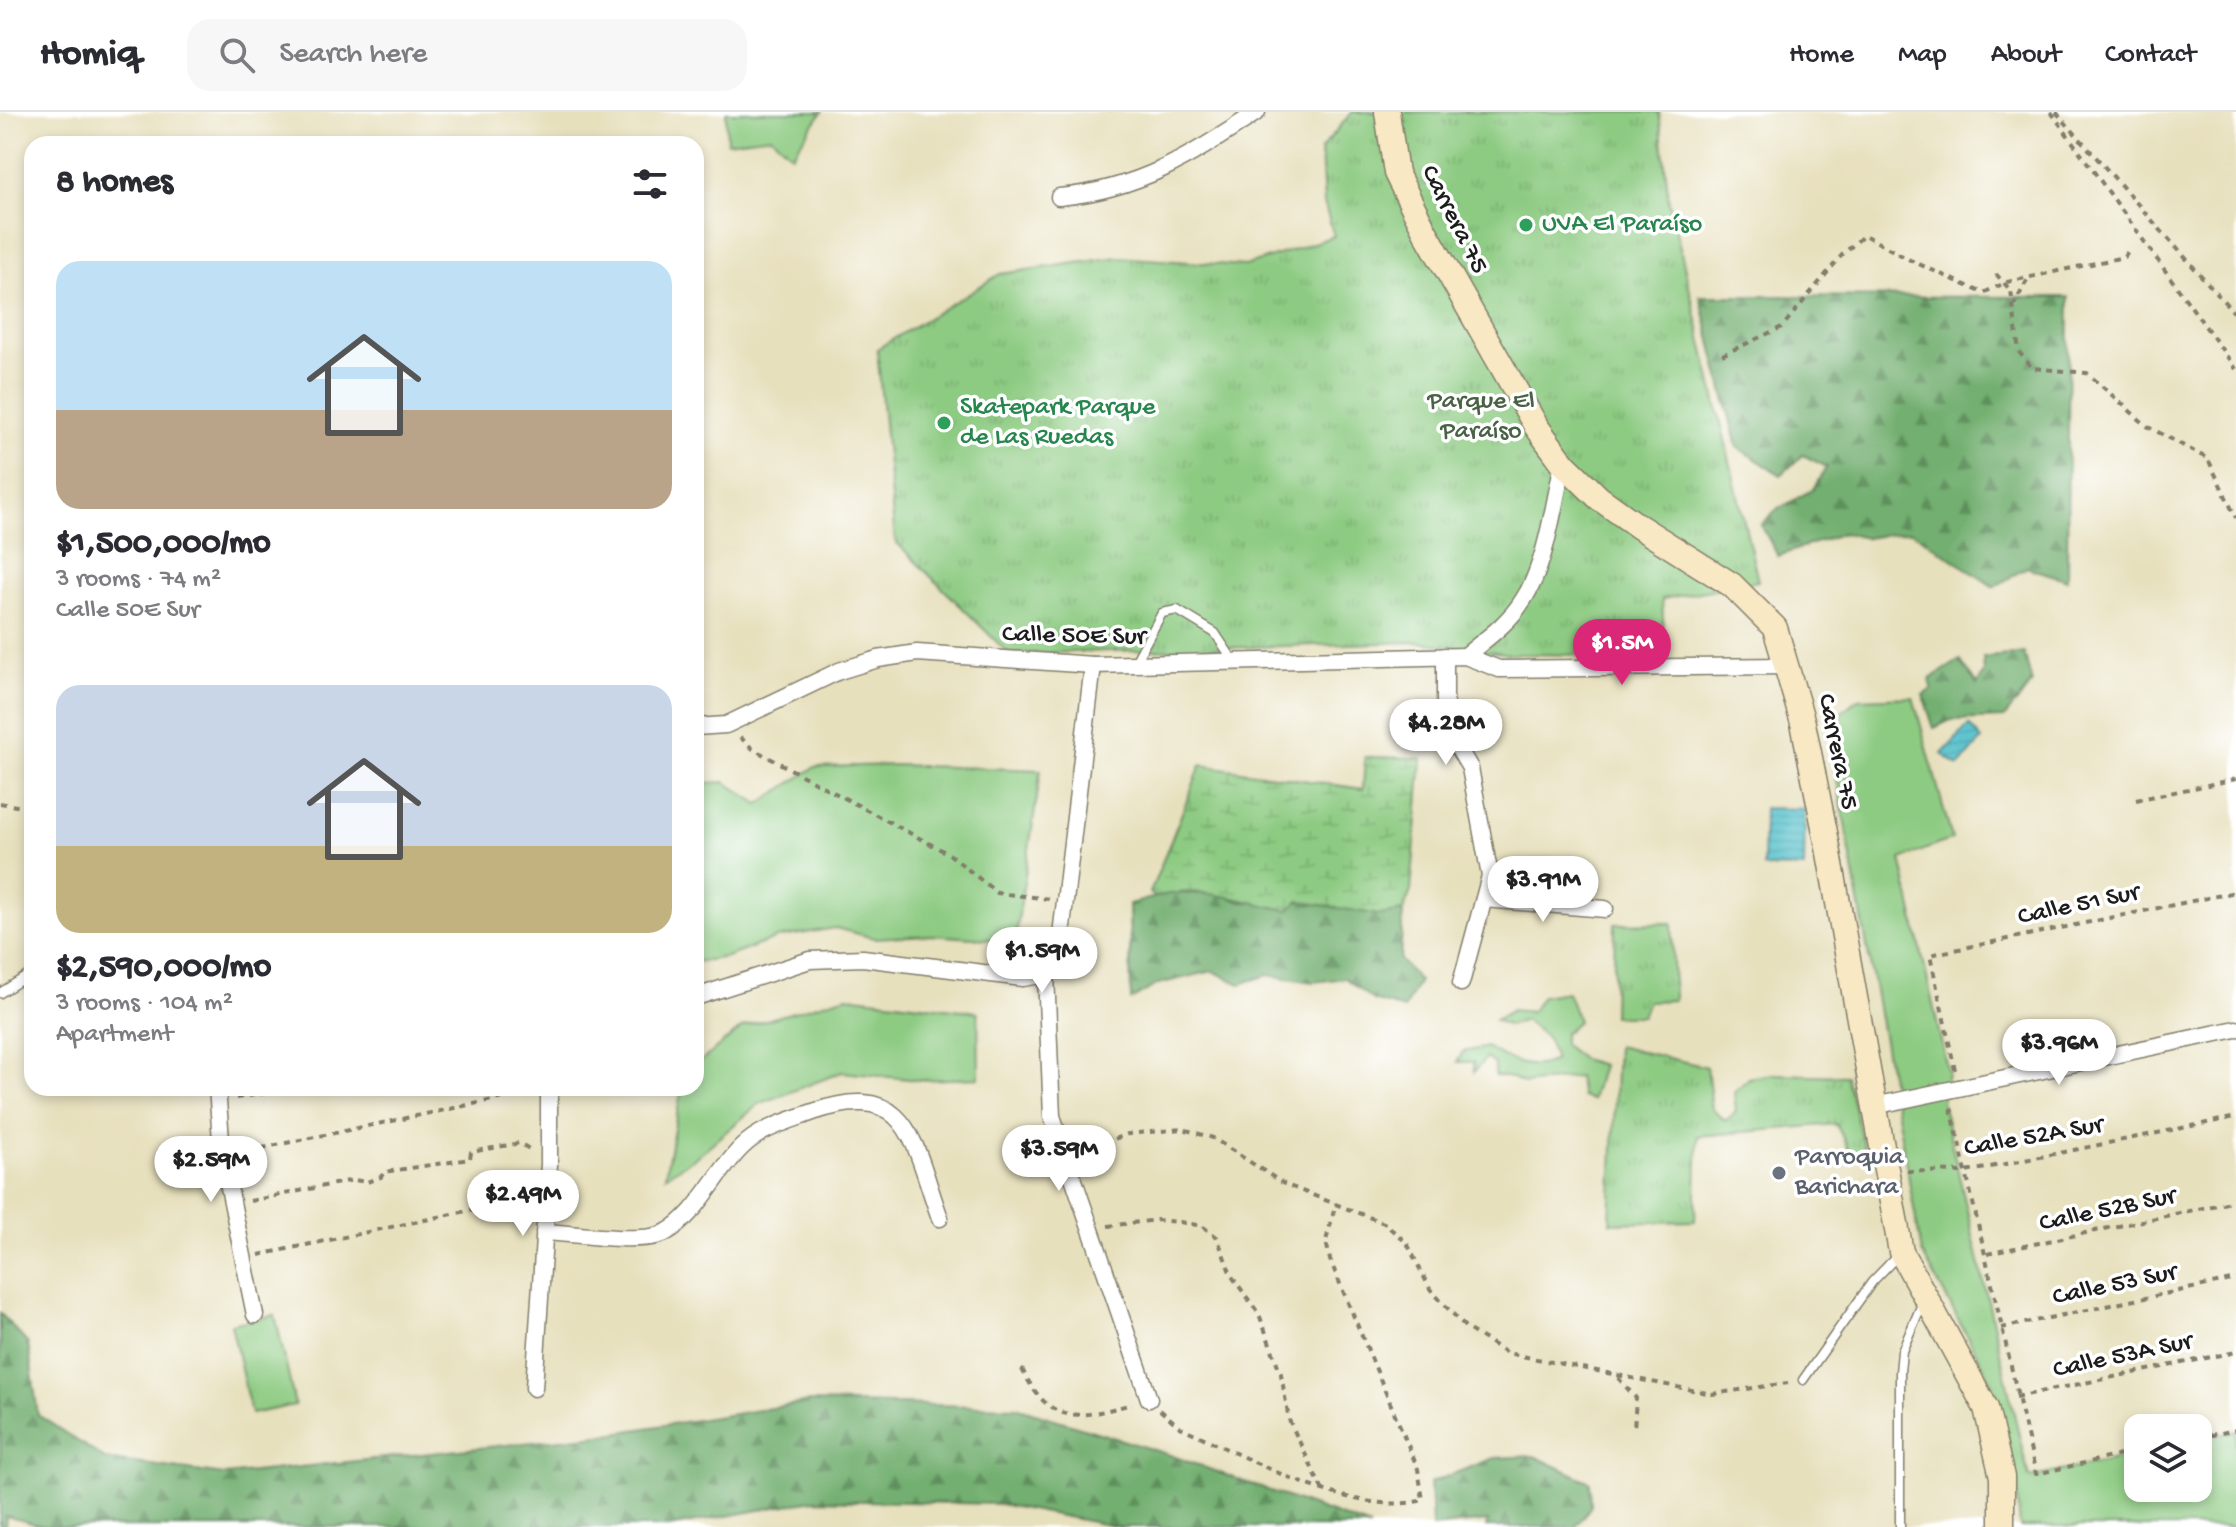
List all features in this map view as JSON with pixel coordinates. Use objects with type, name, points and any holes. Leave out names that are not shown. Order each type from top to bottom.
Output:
[{"type":"street","points":[[1059,197],[1087,194],[1139,181],[1257,112]]},
{"type":"street","name":"Carrera 75","points":[[1387,112],[1396,173],[1426,233],[1536,426],[1563,463],[1628,519],[1732,585],[1775,628],[1788,666],[1827,842],[1901,1252],[1986,1408],[2002,1477],[2002,1527]]},
{"type":"street","points":[[1465,656],[1500,628],[1524,599],[1547,530],[1563,463]]},
{"type":"street","name":"Calle 50E Sur","points":[[704,726],[726,725],[839,671],[878,659],[917,653],[1093,665],[1465,656],[1499,669],[1788,666]]},
{"type":"street","points":[[1445,656],[1445,726],[1470,768],[1490,876],[1461,983]]},
{"type":"street","points":[[1093,665],[1059,952],[1046,974],[1052,1116],[1149,1399]]},
{"type":"street","points":[[1484,899],[1605,909]]},
{"type":"street","points":[[704,994],[810,960],[863,958],[1023,978],[1046,974]]},
{"type":"street","points":[[1874,1106],[2236,1029]]},
{"type":"street","points":[[218,1096],[222,1153],[255,1315]]},
{"type":"street","points":[[534,1388],[549,1149],[549,1096]]},
{"type":"street","points":[[544,1232],[641,1237],[664,1234],[681,1220],[743,1145],[763,1133],[835,1104],[870,1103],[892,1109],[906,1128],[940,1218]]},
{"type":"lane","points":[[1134,664],[1162,613],[1177,610],[1215,633],[1233,660]]},
{"type":"lane","points":[[0,993],[24,978]]},
{"type":"lane","points":[[1803,1380],[1872,1282],[1901,1252]]},
{"type":"lane","points":[[1900,1527],[1902,1351],[1924,1299]]},
{"type":"path","points":[[2054,112],[2236,315]]},
{"type":"path","points":[[2054,112],[2236,369]]},
{"type":"path","points":[[1722,355],[1782,327],[1842,255],[1864,235],[1983,293],[2007,282],[2124,257],[2129,250]]},
{"type":"path","points":[[1996,274],[2007,282],[2011,291],[2011,310],[2019,352],[2032,368],[2087,373],[2147,426],[2208,459],[2236,518]]},
{"type":"path","points":[[2011,310],[2029,277]]},
{"type":"path","points":[[726,725],[753,749],[949,854],[997,893],[1065,901]]},
{"type":"path","points":[[2136,800],[2236,779]]},
{"type":"path","points":[[0,803],[24,808]]},
{"type":"path","name":"Calle 51 Sur","points":[[1953,1089],[1930,955],[2236,892]]},
{"type":"path","points":[[1953,1089],[1966,1172],[2036,1474],[2124,1454]]},
{"type":"path","points":[[222,1153],[245,1152],[509,1096]]},
{"type":"path","name":"Calle 52A Sur","points":[[1885,1174],[1933,1169],[1966,1172],[2236,1117]]},
{"type":"path","points":[[1068,1159],[1093,1144],[1128,1134],[1183,1129],[1213,1138],[1284,1184],[1384,1223],[1407,1243],[1430,1289],[1466,1328],[1507,1353],[1618,1378],[1712,1394],[1803,1380]]},
{"type":"path","points":[[232,1205],[354,1180],[367,1182],[400,1169],[470,1159],[471,1152],[504,1144],[520,1143],[527,1151],[549,1149]]},
{"type":"path","points":[[245,1257],[546,1194]]},
{"type":"path","name":"Calle 52B Sur","points":[[1987,1254],[2236,1201]]},
{"type":"path","points":[[1022,1369],[1033,1391],[1054,1410],[1086,1418],[1149,1399],[1180,1427],[1324,1493],[1403,1505],[1423,1500],[1418,1469],[1330,1260],[1326,1241],[1336,1203]]},
{"type":"path","points":[[1092,1228],[1157,1220],[1202,1226],[1217,1237],[1231,1275],[1259,1314],[1281,1374],[1289,1420],[1324,1493]]},
{"type":"path","name":"Calle 53 Sur","points":[[2001,1328],[2236,1279]]},
{"type":"path","name":"Calle 53A Sur","points":[[2016,1397],[2236,1352]]},
{"type":"path","points":[[1618,1378],[1636,1398],[1634,1429]]},
{"type":"path","points":[[2212,1435],[2236,1430]]},
{"type":"green space","points":[[726,112],[822,112],[792,155],[771,136],[727,142]]},
{"type":"green space","name":"Parque El Paraíso","points":[[1352,112],[1659,112],[1669,201],[1758,581],[1662,599],[1665,656],[1510,654],[1419,642],[1009,654],[895,541],[877,349],[1000,274],[1118,257],[1245,266],[1334,236],[1324,203],[1321,149]]},
{"type":"green space","points":[[1700,296],[2069,297],[2067,580],[2027,567],[1994,587],[1911,531],[1866,538],[1843,533],[1778,556],[1761,525],[1775,511],[1813,489],[1827,467],[1803,455],[1781,475],[1737,447]]},
{"type":"green space","points":[[2024,653],[2032,683],[2004,718],[1951,720],[1934,728],[1923,695],[1932,689],[1930,679],[1960,660],[1977,685],[1984,673],[1983,658]]},
{"type":"green space","points":[[1913,697],[1952,839],[1901,859],[1948,1073],[1942,1102],[2029,1478],[2124,1457],[2124,1502],[2212,1502],[2212,1437],[2236,1431],[2236,1527],[2020,1527],[2015,1471],[1991,1380],[1922,1253],[1827,723],[1858,699]]},
{"type":"green space","points":[[1365,757],[1422,758],[1411,891],[1403,911],[1380,915],[1299,901],[1288,910],[1205,893],[1172,893],[1155,897],[1150,893],[1201,765],[1363,789]]},
{"type":"green space","points":[[897,765],[1041,770],[1015,941],[930,935],[874,938],[835,928],[777,938],[727,957],[704,961],[704,783],[725,782],[759,804],[815,767]]},
{"type":"green space","points":[[1171,893],[1223,894],[1241,902],[1298,901],[1380,915],[1403,911],[1400,960],[1419,981],[1404,1009],[1373,1000],[1345,978],[1313,982],[1268,975],[1240,984],[1213,971],[1158,984],[1131,1000],[1129,904]]},
{"type":"green space","points":[[1672,923],[1674,1000],[1648,1001],[1642,1016],[1613,1016],[1615,924]]},
{"type":"green space","points":[[1567,992],[1578,1021],[1564,1034],[1564,1045],[1582,1059],[1602,1065],[1592,1100],[1582,1097],[1578,1077],[1525,1084],[1513,1078],[1495,1076],[1495,1064],[1486,1058],[1474,1072],[1473,1062],[1457,1062],[1463,1052],[1487,1047],[1528,1065],[1555,1060],[1548,1039],[1525,1020],[1509,1026],[1495,1020],[1512,1010],[1531,1012],[1542,996]]},
{"type":"green space","points":[[847,996],[978,1012],[979,1078],[918,1080],[842,1072],[759,1104],[696,1157],[665,1176],[680,1096],[704,1096],[704,1059],[743,1027]]},
{"type":"green space","points":[[1617,1046],[1707,1067],[1712,1109],[1725,1121],[1736,1112],[1734,1092],[1749,1078],[1773,1074],[1846,1076],[1866,1155],[1853,1158],[1836,1124],[1698,1136],[1695,1221],[1610,1223]]},
{"type":"green space","points":[[0,1313],[28,1344],[38,1415],[105,1459],[225,1475],[608,1434],[809,1402],[1016,1407],[1167,1454],[1370,1527],[1118,1527],[999,1504],[813,1500],[669,1527],[46,1527],[6,1516],[5,1527],[0,1527]]},
{"type":"green space","points":[[275,1315],[295,1405],[251,1414],[231,1324]]},
{"type":"green space","points":[[1534,1456],[1590,1482],[1591,1506],[1575,1527],[1486,1527],[1487,1521],[1432,1527],[1430,1483],[1494,1458]]},
{"type":"water","points":[[1969,725],[1982,740],[1959,766],[1942,754]]},
{"type":"water","points":[[1764,808],[1805,809],[1804,868],[1763,867]]},
{"type":"place","name":"UVA El Paraíso","points":[[1526,225]]},
{"type":"place","name":"Skatepark Parque de Las Ruedas","points":[[944,423]]},
{"type":"place","name":"Parroquia Barichara","points":[[1779,1173]]}]
